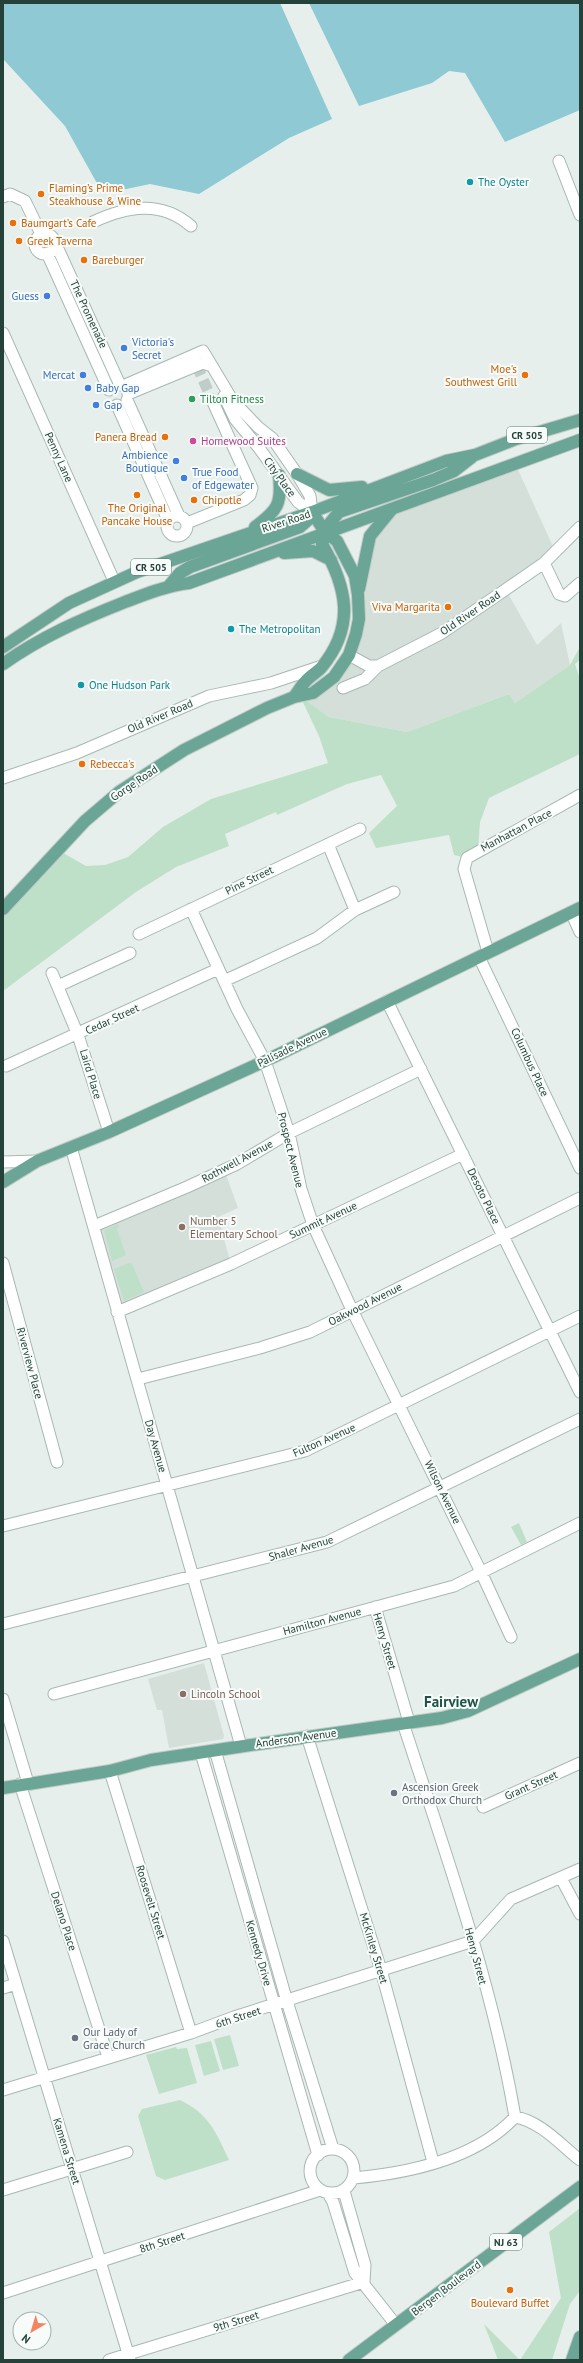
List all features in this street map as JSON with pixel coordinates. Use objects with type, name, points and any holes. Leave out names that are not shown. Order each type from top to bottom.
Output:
[{"type":"main road","name":"River Road","points":[[3,647],[69,603],[114,581],[247,533],[312,512],[446,461],[475,455],[516,439],[580,420]]},
{"type":"main road","name":"CR 505","points":[[3,664],[27,647],[58,630],[168,586],[189,583],[580,440]]},
{"type":"main road","points":[[325,532],[334,517],[339,512],[454,472],[475,455]]},
{"type":"main road","points":[[297,474],[329,490],[343,490],[384,484]]},
{"type":"main road","points":[[247,533],[273,513],[279,503],[281,492],[279,475]]},
{"type":"main road","points":[[358,594],[370,536],[393,508]]},
{"type":"main road","points":[[168,586],[180,573],[190,567],[300,527],[309,519],[312,512]]},
{"type":"main road","name":"Gorge Road","points":[[3,909],[85,821],[119,792],[184,750],[294,697],[313,693],[334,677],[349,656],[359,618],[358,594],[354,576],[338,541],[325,532],[312,512]]},
{"type":"main road","name":"Gorge Road","points":[[294,697],[304,682],[322,666],[336,647],[344,614],[341,581],[322,544],[325,532]]},
{"type":"main road","points":[[257,557],[299,550],[313,551],[331,560]]},
{"type":"main road","name":"Palisade Avenue","points":[[3,1182],[37,1161],[109,1132],[265,1061],[575,910]]},
{"type":"main road","name":"Anderson Avenue","points":[[3,1788],[110,1771],[151,1760],[307,1736],[442,1718],[468,1711],[580,1660]]},
{"type":"main road","name":"Bergen Boulevard","points":[[349,2360],[580,2187]]},
{"type":"main road","points":[[572,2360],[580,2337]]},
{"type":"street","points":[[559,161],[580,216]]},
{"type":"street","points":[[3,197],[10,194],[25,201],[41,234]]},
{"type":"street","points":[[93,222],[108,215],[139,207],[153,208],[174,214],[191,226]]},
{"type":"street","points":[[41,234],[50,235],[54,239],[51,249],[41,253],[35,245],[36,239],[41,234]]},
{"type":"street","name":"The Promenade","points":[[51,249],[121,393],[178,520],[244,500],[250,495],[252,488],[212,400]]},
{"type":"street","name":"Penny Lane","points":[[3,333],[114,581]]},
{"type":"street","name":"City Place","points":[[121,393],[203,351],[221,384],[234,419],[279,475],[298,502],[312,512]]},
{"type":"street","name":"City Place","points":[[221,384],[233,400],[272,438],[310,496],[312,512]]},
{"type":"street","points":[[580,527],[544,563],[560,594],[566,596],[580,583]]},
{"type":"street","name":"Old River Road","points":[[343,688],[365,679],[378,666],[442,633],[544,563]]},
{"type":"street","points":[[349,656],[369,666],[378,666]]},
{"type":"street","name":"Old River Road","points":[[3,778],[77,753],[137,725],[209,696],[264,684],[322,666]]},
{"type":"street","name":"Manhattan Place","points":[[465,874],[464,863],[471,854],[580,796]]},
{"type":"street","name":"Pine Street","points":[[139,934],[360,829]]},
{"type":"street","points":[[328,844],[356,910]]},
{"type":"street","name":"Columbus Place","points":[[465,874],[484,954],[580,1168]]},
{"type":"street","points":[[224,981],[317,938],[356,910],[394,892]]},
{"type":"street","name":"Prospect Avenue","points":[[191,909],[218,969],[265,1061],[289,1133],[301,1189],[313,1225],[371,1348]]},
{"type":"street","points":[[575,910],[580,932]]},
{"type":"street","points":[[58,986],[130,953]]},
{"type":"street","name":"Cedar Street","points":[[6,1066],[78,1035],[218,969]]},
{"type":"street","name":"Laird Place","points":[[52,973],[78,1035],[109,1132]]},
{"type":"street","name":"Desoto Place","points":[[387,1001],[580,1392]]},
{"type":"street","name":"Rothwell Avenue","points":[[94,1226],[187,1187],[237,1164],[289,1133],[421,1069]]},
{"type":"street","name":"Day Avenue","points":[[71,1147],[241,1746]]},
{"type":"street","name":"Summit Avenue","points":[[117,1312],[231,1264],[463,1154]]},
{"type":"street","points":[[3,1162],[37,1161]]},
{"type":"street","name":"Oakwood Avenue","points":[[138,1379],[288,1341],[310,1332],[580,1198]]},
{"type":"street","name":"Riverview Place","points":[[3,1263],[57,1462]]},
{"type":"street","name":"Fulton Avenue","points":[[3,1526],[305,1451],[580,1316]]},
{"type":"street","name":"Wilson Avenue","points":[[371,1348],[482,1572],[510,1637]]},
{"type":"street","name":"Shaler Avenue","points":[[3,1624],[327,1542],[580,1419]]},
{"type":"street","name":"Hamilton Avenue","points":[[54,1694],[454,1586],[580,1523]]},
{"type":"street","name":"Henry Street","points":[[375,1607],[406,1722],[473,1941],[507,2073],[515,2117]]},
{"type":"street","name":"Delano Place","points":[[3,1699],[24,1784],[108,2057]]},
{"type":"street","name":"McKinley Street","points":[[307,1736],[381,1970],[433,2162]]},
{"type":"street","name":"Kennedy Drive","points":[[215,1750],[287,2001],[333,2149]]},
{"type":"street","name":"Kennedy Drive","points":[[201,1753],[318,2154]]},
{"type":"street","name":"Grant Street","points":[[483,1807],[580,1763]]},
{"type":"street","name":"Roosevelt Street","points":[[110,1771],[191,2033]]},
{"type":"street","points":[[221,1819],[234,1815]]},
{"type":"street","points":[[473,1941],[511,1899],[580,1869]]},
{"type":"street","points":[[238,1878],[250,1874]]},
{"type":"street","points":[[561,1878],[580,1914]]},
{"type":"street","points":[[254,1933],[266,1929]]},
{"type":"street","name":"Kamena Street","points":[[3,1941],[129,2357]]},
{"type":"street","name":"6th Street","points":[[3,2090],[44,2076],[191,2033],[234,2017],[274,2006],[473,1941]]},
{"type":"street","points":[[3,1988],[16,1984]]},
{"type":"street","points":[[354,2178],[385,2175],[477,2148],[515,2117],[526,2119],[535,2124],[580,2160]]},
{"type":"street","points":[[324,2192],[344,2191],[354,2178],[353,2162],[344,2153],[333,2149],[318,2154],[310,2169],[314,2184],[333,2202],[355,2273],[364,2282],[396,2325]]},
{"type":"street","points":[[3,2190],[127,2152]]},
{"type":"street","points":[[344,2191],[365,2265],[364,2282]]},
{"type":"street","name":"8th Street","points":[[3,2293],[324,2192]]},
{"type":"street","name":"9th Street","points":[[108,2360],[129,2357],[364,2282]]},
{"type":"shaded area","points":[[515,463],[555,551],[506,590],[537,645],[561,623],[570,665],[515,703],[509,694],[407,732],[329,717],[300,696],[313,693],[349,655],[370,536],[393,508]]},
{"type":"shaded area","points":[[224,1169],[238,1208],[218,1217],[231,1264],[117,1312],[94,1226]]},
{"type":"shaded area","name":"Lincoln School","points":[[204,1663],[224,1736],[223,1739],[169,1748],[162,1710],[157,1710],[148,1679]]},
{"type":"green space","points":[[580,647],[580,660],[575,664],[580,679],[580,754],[489,798],[480,822],[478,850],[467,858],[454,855],[449,835],[376,848],[369,833],[397,806],[381,775],[347,784],[277,815],[276,812],[225,834],[229,846],[176,867],[136,892],[3,991],[3,909],[58,850],[86,866],[105,865],[128,857],[163,827],[211,799],[328,763],[319,736],[300,696],[329,717],[407,732],[509,694],[515,703],[570,665]]},
{"type":"green space","points":[[118,1224],[119,1227],[117,1229],[126,1255],[112,1261],[104,1230]]},
{"type":"green space","points":[[129,1263],[132,1264],[144,1292],[124,1301],[114,1269]]},
{"type":"green space","points":[[519,1523],[527,1542],[521,1545],[511,1527]]},
{"type":"green space","points":[[230,2035],[239,2066],[223,2070],[214,2039]]},
{"type":"green space","points":[[211,2041],[220,2071],[204,2076],[195,2045]]},
{"type":"green space","points":[[176,2047],[177,2049],[187,2048],[197,2083],[159,2094],[146,2055]]},
{"type":"green space","points":[[180,2100],[190,2105],[205,2118],[215,2132],[229,2160],[165,2180],[156,2176],[138,2116],[142,2109]]},
{"type":"green space","points":[[580,2208],[580,2291],[570,2304],[552,2360],[520,2360],[561,2298],[549,2232]]},
{"type":"green space","points":[[484,2324],[520,2360],[498,2360]]},
{"type":"water","points":[[3,3],[280,3],[332,119],[289,138],[199,194],[150,184],[103,194],[65,126],[3,59]]},
{"type":"water","points":[[309,3],[580,3],[580,110],[505,142],[465,73],[449,71],[432,83],[359,106]]},
{"type":"tunnel","points":[[190,350],[212,400]]},
{"type":"place","name":"The Oyster","points":[[470,182]]},
{"type":"place","name":"Flaming’s Prime Steakhouse & Wine","points":[[41,194]]},
{"type":"place","name":"Baumgart’s Cafe","points":[[13,223]]},
{"type":"place","name":"Greek Taverna","points":[[19,241]]},
{"type":"place","name":"Bareburger","points":[[84,260]]},
{"type":"place","name":"Guess","points":[[47,296]]},
{"type":"place","name":"Victoria's Secret","points":[[124,348]]},
{"type":"place","name":"Mercat","points":[[83,375]]},
{"type":"place","name":"Moe's Southwest Grill","points":[[525,375]]},
{"type":"place","name":"Baby Gap","points":[[88,388]]},
{"type":"place","name":"Tilton Fitness","points":[[192,399]]},
{"type":"place","name":"Gap","points":[[96,405]]},
{"type":"place","name":"Panera Bread","points":[[165,437]]},
{"type":"place","name":"Homewood Suites","points":[[193,441]]},
{"type":"place","name":"Ambience Boutique","points":[[176,461]]},
{"type":"place","name":"True Food of Edgewater","points":[[184,478]]},
{"type":"place","name":"The Original Pancake House","points":[[137,495]]},
{"type":"place","name":"Chipotle","points":[[194,500]]},
{"type":"place","name":"Viva Margarita","points":[[448,607]]},
{"type":"place","name":"The Metropolitan","points":[[231,629]]},
{"type":"place","name":"One Hudson Park","points":[[81,685]]},
{"type":"place","name":"Rebecca's","points":[[82,764]]},
{"type":"place","name":"Number 5 Elementary School","points":[[182,1227]]},
{"type":"place","name":"Lincoln School","points":[[183,1694]]},
{"type":"place","name":"Ascension Greek Orthodox Church","points":[[394,1793]]},
{"type":"place","name":"Our Lady of Grace Church","points":[[75,2038]]},
{"type":"place","name":"Boulevard Buffet","points":[[510,2290]]},
{"type":"district","name":"Fairview","points":[[451,1702]]}]
